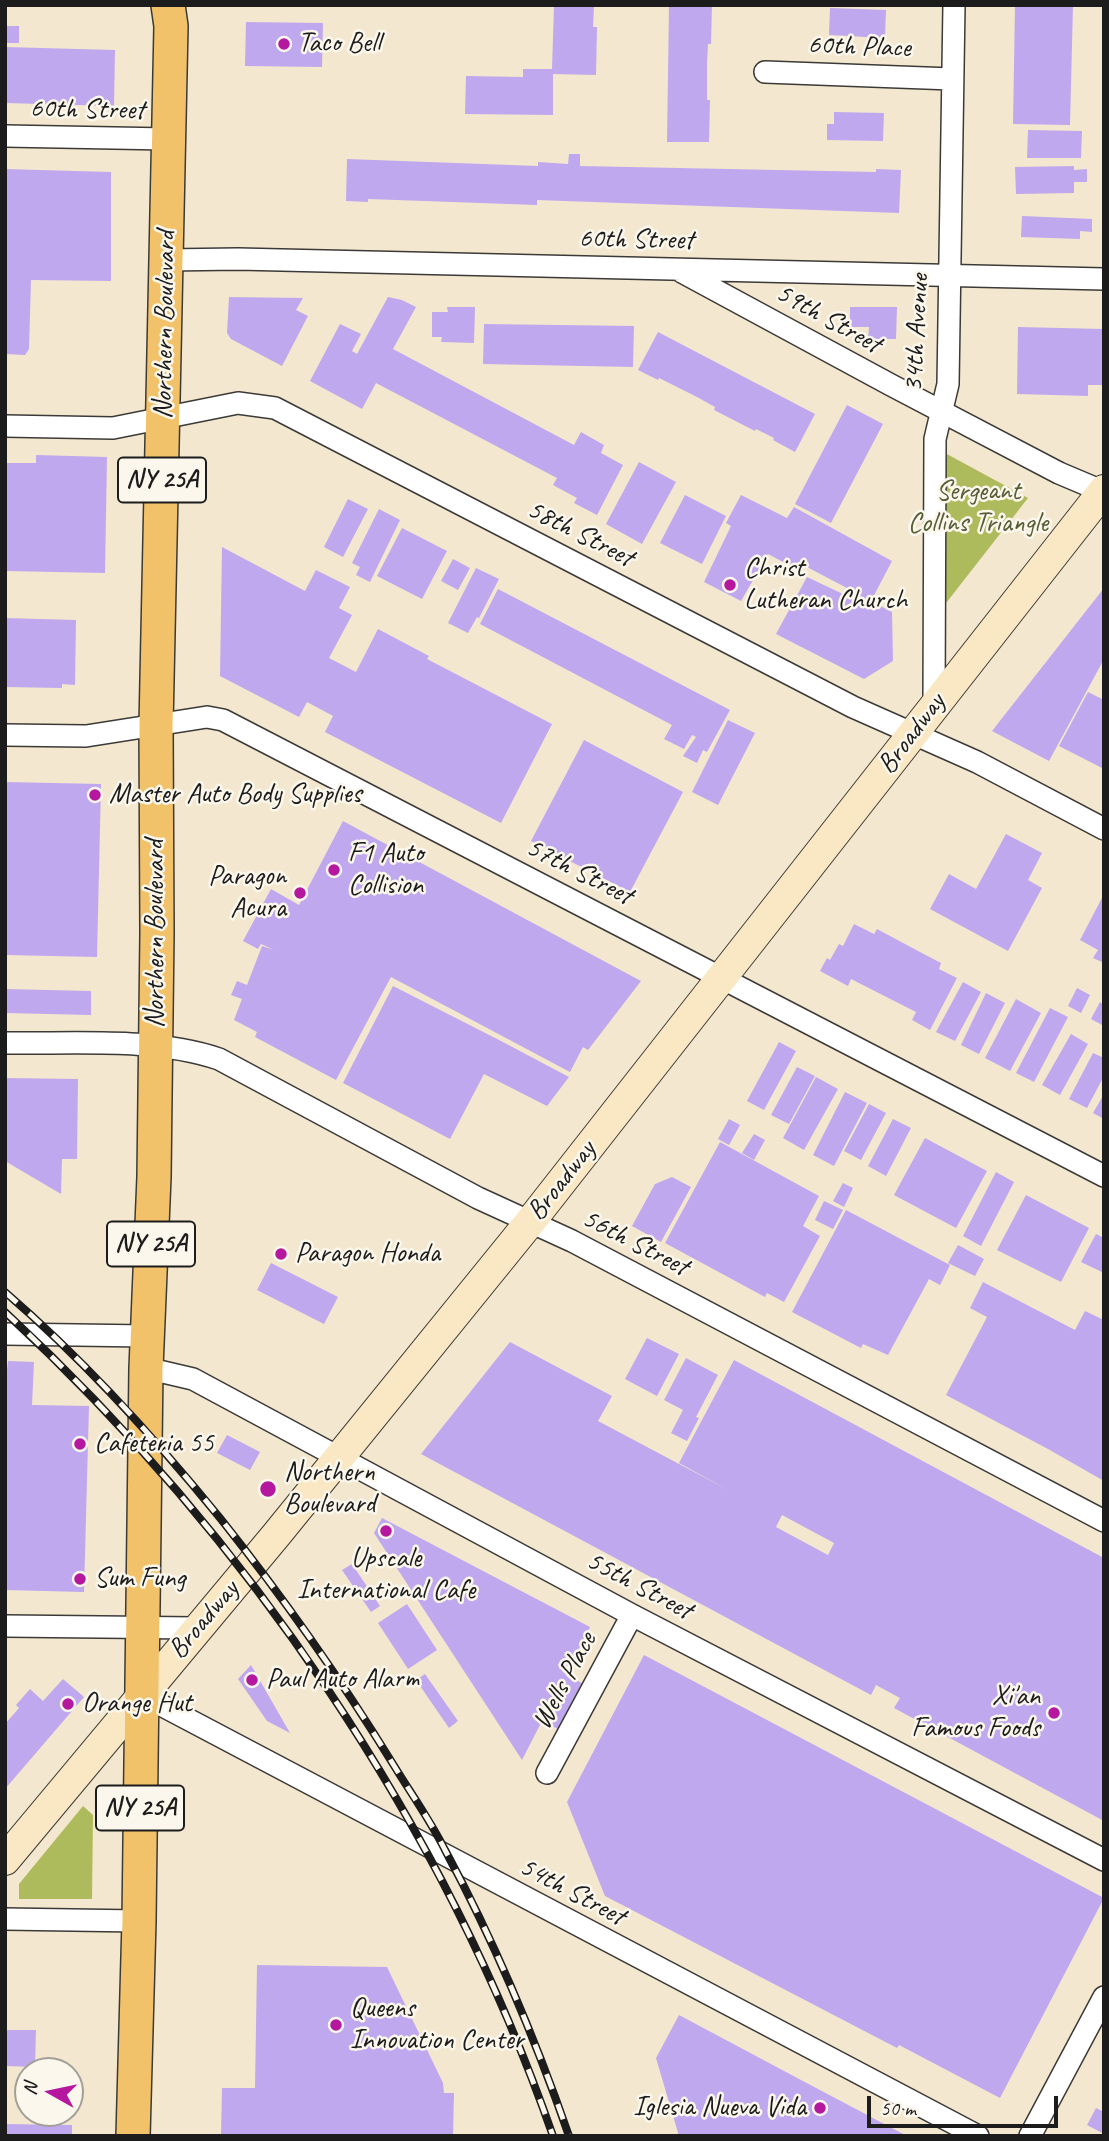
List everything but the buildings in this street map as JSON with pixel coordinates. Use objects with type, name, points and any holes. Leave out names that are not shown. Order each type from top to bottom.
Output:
[{"type":"main road","name":"Northern Boulevard","points":[[133,2136],[139,1921],[147,1352],[154,1177],[156,726],[172,12]]},
{"type":"main road","name":"Broadway","points":[[5,1860],[530,1222],[1103,491]]},
{"type":"street","name":"34th Avenue","points":[[934,704],[935,439],[948,384],[954,5]]},
{"type":"street","name":"60th Place","points":[[765,72],[952,79]]},
{"type":"street","name":"60th Street","points":[[5,136],[169,139]]},
{"type":"street","name":"60th Street","points":[[166,260],[252,259],[1104,279]]},
{"type":"street","name":"59th Street","points":[[677,269],[1059,473],[1103,491]]},
{"type":"street","name":"58th Street","points":[[5,426],[113,428],[238,403],[275,408],[853,707],[977,762],[1104,829]]},
{"type":"street","name":"57th Street","points":[[5,735],[86,736],[213,717],[234,725],[1104,1176]]},
{"type":"street","name":"56th Street","points":[[5,1043],[155,1046],[201,1052],[226,1062],[475,1196],[585,1247],[1104,1521]]},
{"type":"street","name":"55th Street","points":[[5,1334],[147,1352],[632,1615],[1104,1860]]},
{"type":"street","name":"Wells Place","points":[[547,1773],[632,1615]]},
{"type":"street","points":[[5,1626],[197,1628]]},
{"type":"street","name":"54th Street","points":[[142,1695],[978,2136]]},
{"type":"street","points":[[5,1919],[139,1921]]},
{"type":"street","points":[[1030,2136],[1104,1997]]},
{"type":"green space","name":"Sergeant Collins Triangle","points":[[945,453],[1028,498],[943,607]]},
{"type":"green space","points":[[83,1806],[93,1815],[92,1899],[19,1899],[19,1884]]},
{"type":"railway","points":[[5,1292],[90,1372],[195,1488],[266,1578],[352,1700],[426,1817],[463,1884],[513,1990],[569,2136]]},
{"type":"railway","points":[[5,1312],[94,1399],[177,1491],[256,1589],[329,1691],[396,1797],[455,1907],[508,2020],[553,2136]]},
{"type":"place","name":"Taco Bell","points":[[284,44]]},
{"type":"place","name":"Christ Lutheran Church","points":[[730,585]]},
{"type":"place","name":"Master Auto Body Supplies","points":[[95,795]]},
{"type":"place","name":"F1 Auto Collision","points":[[334,870]]},
{"type":"place","name":"Paragon Acura","points":[[300,893]]},
{"type":"place","name":"Paragon Honda","points":[[281,1254]]},
{"type":"place","name":"Cafeteria 55","points":[[80,1444]]},
{"type":"place","name":"Northern Boulevard","points":[[268,1489]]},
{"type":"place","name":"Upscale International Cafe","points":[[386,1531]]},
{"type":"place","name":"Sum Fung","points":[[80,1579]]},
{"type":"place","name":"Paul Auto Alarm","points":[[252,1680]]},
{"type":"place","name":"Orange Hut","points":[[68,1704]]},
{"type":"place","name":"Xi'an Famous Foods","points":[[1054,1713]]},
{"type":"place","name":"Queens Innovation Center","points":[[336,2025]]},
{"type":"place","name":"Iglesia Nueva Vida","points":[[820,2108]]}]
